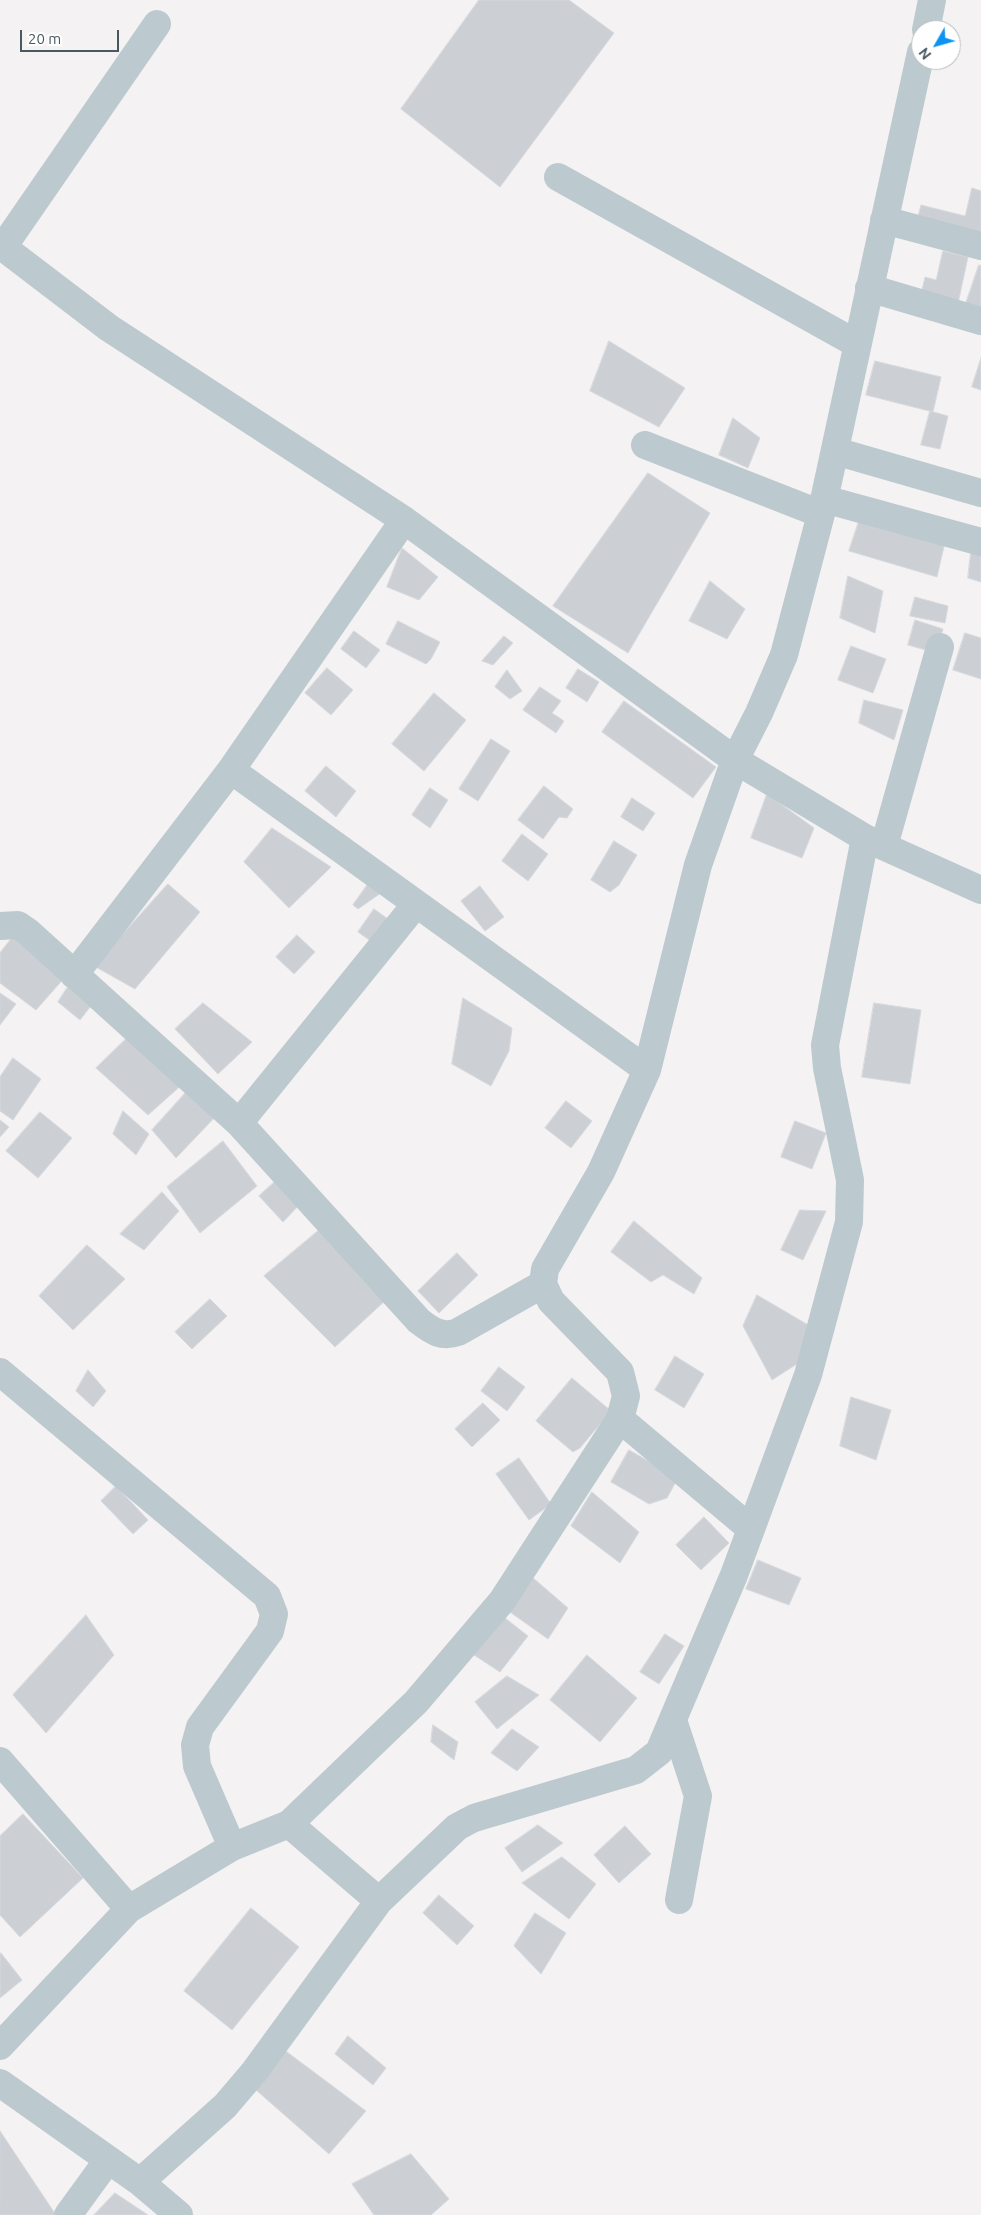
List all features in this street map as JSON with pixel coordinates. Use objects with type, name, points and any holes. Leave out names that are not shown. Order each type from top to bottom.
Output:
[{"type":"street","points":[[928,20],[932,0]]},
{"type":"street","points":[[157,24],[1,246],[109,328],[404,520],[735,760],[874,842],[981,890]]},
{"type":"street","points":[[0,2046],[129,1910],[232,1847],[289,1824],[416,1702],[502,1600],[620,1419],[626,1396],[620,1372],[551,1301],[544,1284],[544,1269],[601,1172],[647,1070],[698,865],[735,760],[760,713],[784,655],[823,507],[917,70]]},
{"type":"street","points":[[558,177],[857,344]]},
{"type":"street","points":[[884,220],[981,246]]},
{"type":"street","points":[[869,288],[981,321]]},
{"type":"street","points":[[645,445],[823,507],[981,542]]},
{"type":"street","points":[[835,451],[981,493]]},
{"type":"street","points":[[74,976],[231,770],[404,520]]},
{"type":"street","points":[[140,2182],[226,2106],[254,2072],[379,1901],[457,1827],[474,1818],[636,1770],[659,1752],[734,1575],[808,1375],[849,1222],[850,1180],[827,1068],[826,1044],[874,842],[940,647]]},
{"type":"street","points":[[231,770],[647,1070]]},
{"type":"street","points":[[238,1123],[416,904]]},
{"type":"street","points":[[0,926],[18,925],[23,929],[238,1123],[419,1321],[433,1332],[449,1336],[544,1284]]},
{"type":"street","points":[[0,1372],[267,1596],[274,1614],[270,1631],[200,1727],[195,1745],[197,1766],[232,1847]]},
{"type":"street","points":[[620,1419],[751,1529]]},
{"type":"street","points":[[672,1720],[698,1796],[679,1900]]},
{"type":"street","points":[[0,1761],[129,1910]]},
{"type":"street","points":[[289,1824],[379,1901]]},
{"type":"street","points":[[0,2083],[140,2182],[179,2215]]},
{"type":"street","points":[[68,2215],[108,2160]]},
{"type":"building","points":[[479,0],[569,0],[614,33],[500,187],[401,109]]},
{"type":"building","points":[[972,188],[981,191],[981,241],[916,224],[921,205],[965,216]]},
{"type":"building","points":[[943,251],[968,257],[957,308],[920,299],[925,277],[936,280]]},
{"type":"building","points":[[979,265],[981,266],[981,312],[965,306]]},
{"type":"building","points":[[609,341],[685,388],[659,427],[590,391]]},
{"type":"building","points":[[981,358],[981,390],[972,387]]},
{"type":"building","points":[[875,361],[941,377],[933,412],[866,395]]},
{"type":"building","points":[[930,411],[948,416],[940,449],[921,445]]},
{"type":"building","points":[[733,418],[760,438],[748,468],[719,455]]},
{"type":"building","points":[[648,473],[710,513],[628,653],[553,606]]},
{"type":"building","points":[[859,521],[945,542],[937,577],[849,551]]},
{"type":"building","points":[[402,548],[438,577],[419,600],[387,587]]},
{"type":"building","points":[[971,552],[981,554],[981,582],[968,578]]},
{"type":"building","points":[[848,576],[883,591],[875,633],[840,618]]},
{"type":"building","points":[[710,581],[745,609],[727,639],[689,621]]},
{"type":"building","points":[[915,597],[948,606],[945,623],[910,616]]},
{"type":"building","points":[[915,620],[943,629],[936,653],[908,645]]},
{"type":"building","points":[[398,621],[440,642],[431,659],[426,664],[386,644]]},
{"type":"building","points":[[354,631],[380,650],[366,668],[341,649]]},
{"type":"building","points":[[965,633],[981,638],[981,679],[953,670]]},
{"type":"building","points":[[504,636],[513,643],[493,665],[482,661]]},
{"type":"building","points":[[851,646],[886,659],[873,693],[838,680]]},
{"type":"building","points":[[327,668],[353,690],[331,715],[305,693]]},
{"type":"building","points":[[578,669],[599,682],[587,702],[566,688]]},
{"type":"building","points":[[507,670],[522,691],[510,699],[495,687]]},
{"type":"building","points":[[540,687],[561,701],[552,713],[564,721],[556,733],[523,710]]},
{"type":"building","points":[[434,693],[466,720],[424,771],[392,744]]},
{"type":"building","points":[[864,700],[903,710],[894,740],[859,723]]},
{"type":"building","points":[[624,701],[716,767],[693,798],[602,732]]},
{"type":"building","points":[[491,739],[510,751],[478,801],[459,789]]},
{"type":"building","points":[[326,766],[356,791],[336,817],[305,791]]},
{"type":"building","points":[[544,786],[573,809],[567,818],[559,817],[543,839],[518,820]]},
{"type":"building","points":[[430,788],[448,800],[430,828],[412,815]]},
{"type":"building","points":[[767,794],[814,828],[802,858],[751,838]]},
{"type":"building","points":[[632,798],[655,813],[643,831],[621,817]]},
{"type":"building","points":[[272,828],[331,867],[289,908],[244,862]]},
{"type":"building","points":[[522,834],[548,854],[528,881],[502,861]]},
{"type":"building","points":[[614,841],[637,855],[619,885],[610,892],[591,880]]},
{"type":"building","points":[[168,884],[200,912],[135,989],[94,966]]},
{"type":"building","points":[[368,884],[381,893],[358,909],[353,905]]},
{"type":"building","points":[[480,886],[504,917],[485,931],[461,901]]},
{"type":"building","points":[[374,909],[388,919],[372,942],[358,932]]},
{"type":"building","points":[[15,934],[66,976],[36,1010],[0,983],[0,953]]},
{"type":"building","points":[[297,935],[315,952],[294,974],[276,957]]},
{"type":"building","points":[[71,982],[94,1002],[80,1020],[58,1002]]},
{"type":"building","points":[[0,993],[16,1004],[0,1025]]},
{"type":"building","points":[[463,998],[512,1028],[509,1051],[491,1086],[452,1064]]},
{"type":"building","points":[[203,1003],[252,1042],[218,1074],[175,1029]]},
{"type":"building","points":[[874,1003],[921,1010],[910,1084],[862,1077]]},
{"type":"building","points":[[129,1036],[185,1082],[148,1115],[96,1068]]},
{"type":"building","points":[[13,1058],[41,1079],[13,1120],[0,1111],[0,1077]]},
{"type":"building","points":[[189,1089],[217,1115],[176,1158],[152,1130]]},
{"type":"building","points":[[566,1101],[592,1121],[571,1148],[545,1128]]},
{"type":"building","points":[[123,1111],[149,1134],[136,1155],[113,1134]]},
{"type":"building","points":[[40,1112],[72,1138],[38,1178],[6,1151]]},
{"type":"building","points":[[0,1120],[9,1127],[0,1137]]},
{"type":"building","points":[[795,1121],[826,1133],[812,1169],[781,1157]]},
{"type":"building","points":[[223,1141],[257,1186],[200,1233],[167,1187]]},
{"type":"building","points":[[280,1177],[302,1202],[283,1222],[259,1196]]},
{"type":"building","points":[[162,1192],[179,1211],[144,1250],[120,1234]]},
{"type":"building","points":[[800,1210],[826,1211],[803,1260],[781,1250]]},
{"type":"building","points":[[634,1221],[702,1278],[694,1294],[663,1275],[651,1282],[611,1252]]},
{"type":"building","points":[[324,1226],[387,1299],[335,1347],[264,1276]]},
{"type":"building","points":[[87,1245],[125,1279],[73,1330],[39,1296]]},
{"type":"building","points":[[457,1253],[478,1275],[439,1313],[418,1291]]},
{"type":"building","points":[[757,1295],[810,1326],[803,1360],[772,1380],[743,1326]]},
{"type":"building","points":[[210,1299],[227,1316],[192,1349],[175,1332]]},
{"type":"building","points":[[675,1356],[704,1374],[684,1408],[655,1390]]},
{"type":"building","points":[[499,1367],[525,1387],[507,1411],[481,1391]]},
{"type":"building","points":[[88,1370],[106,1391],[93,1407],[76,1391]]},
{"type":"building","points":[[572,1378],[611,1411],[580,1448],[573,1452],[536,1421]]},
{"type":"building","points":[[851,1397],[891,1410],[876,1460],[840,1446]]},
{"type":"building","points":[[483,1403],[500,1420],[472,1447],[455,1429]]},
{"type":"building","points":[[629,1450],[678,1478],[667,1498],[649,1504],[611,1482]]},
{"type":"building","points":[[519,1458],[551,1504],[529,1520],[496,1474]]},
{"type":"building","points":[[116,1486],[148,1520],[133,1534],[101,1501]]},
{"type":"building","points":[[592,1492],[639,1532],[620,1563],[571,1526]]},
{"type":"building","points":[[704,1517],[729,1543],[701,1570],[676,1545]]},
{"type":"building","points":[[758,1560],[801,1578],[789,1605],[746,1589]]},
{"type":"building","points":[[532,1577],[568,1608],[548,1639],[507,1610]]},
{"type":"building","points":[[86,1615],[114,1655],[46,1733],[13,1695]]},
{"type":"building","points":[[505,1618],[528,1636],[500,1672],[474,1655]]},
{"type":"building","points":[[665,1634],[684,1646],[659,1684],[640,1672]]},
{"type":"building","points":[[587,1655],[637,1698],[600,1742],[550,1700]]},
{"type":"building","points":[[507,1676],[539,1695],[497,1729],[475,1702]]},
{"type":"building","points":[[433,1725],[458,1742],[454,1760],[431,1742]]},
{"type":"building","points":[[512,1729],[539,1747],[517,1771],[491,1753]]},
{"type":"building","points":[[23,1814],[83,1878],[20,1937],[0,1915],[0,1836]]},
{"type":"building","points":[[538,1825],[563,1843],[522,1872],[505,1848]]},
{"type":"building","points":[[625,1826],[651,1854],[619,1883],[594,1855]]},
{"type":"building","points":[[562,1857],[596,1884],[569,1919],[522,1883]]},
{"type":"building","points":[[439,1895],[474,1926],[457,1945],[423,1913]]},
{"type":"building","points":[[251,1908],[299,1947],[232,2030],[184,1991]]},
{"type":"building","points":[[535,1913],[566,1933],[541,1974],[514,1946]]},
{"type":"building","points":[[0,1954],[22,1980],[0,1998]]},
{"type":"building","points":[[348,2036],[386,2068],[373,2085],[335,2054]]},
{"type":"building","points":[[283,2049],[366,2111],[329,2154],[256,2090]]},
{"type":"building","points":[[0,2131],[56,2215],[0,2215]]},
{"type":"building","points":[[411,2154],[449,2199],[431,2215],[374,2215],[352,2184]]},
{"type":"building","points":[[115,2193],[148,2215],[94,2215]]}]
